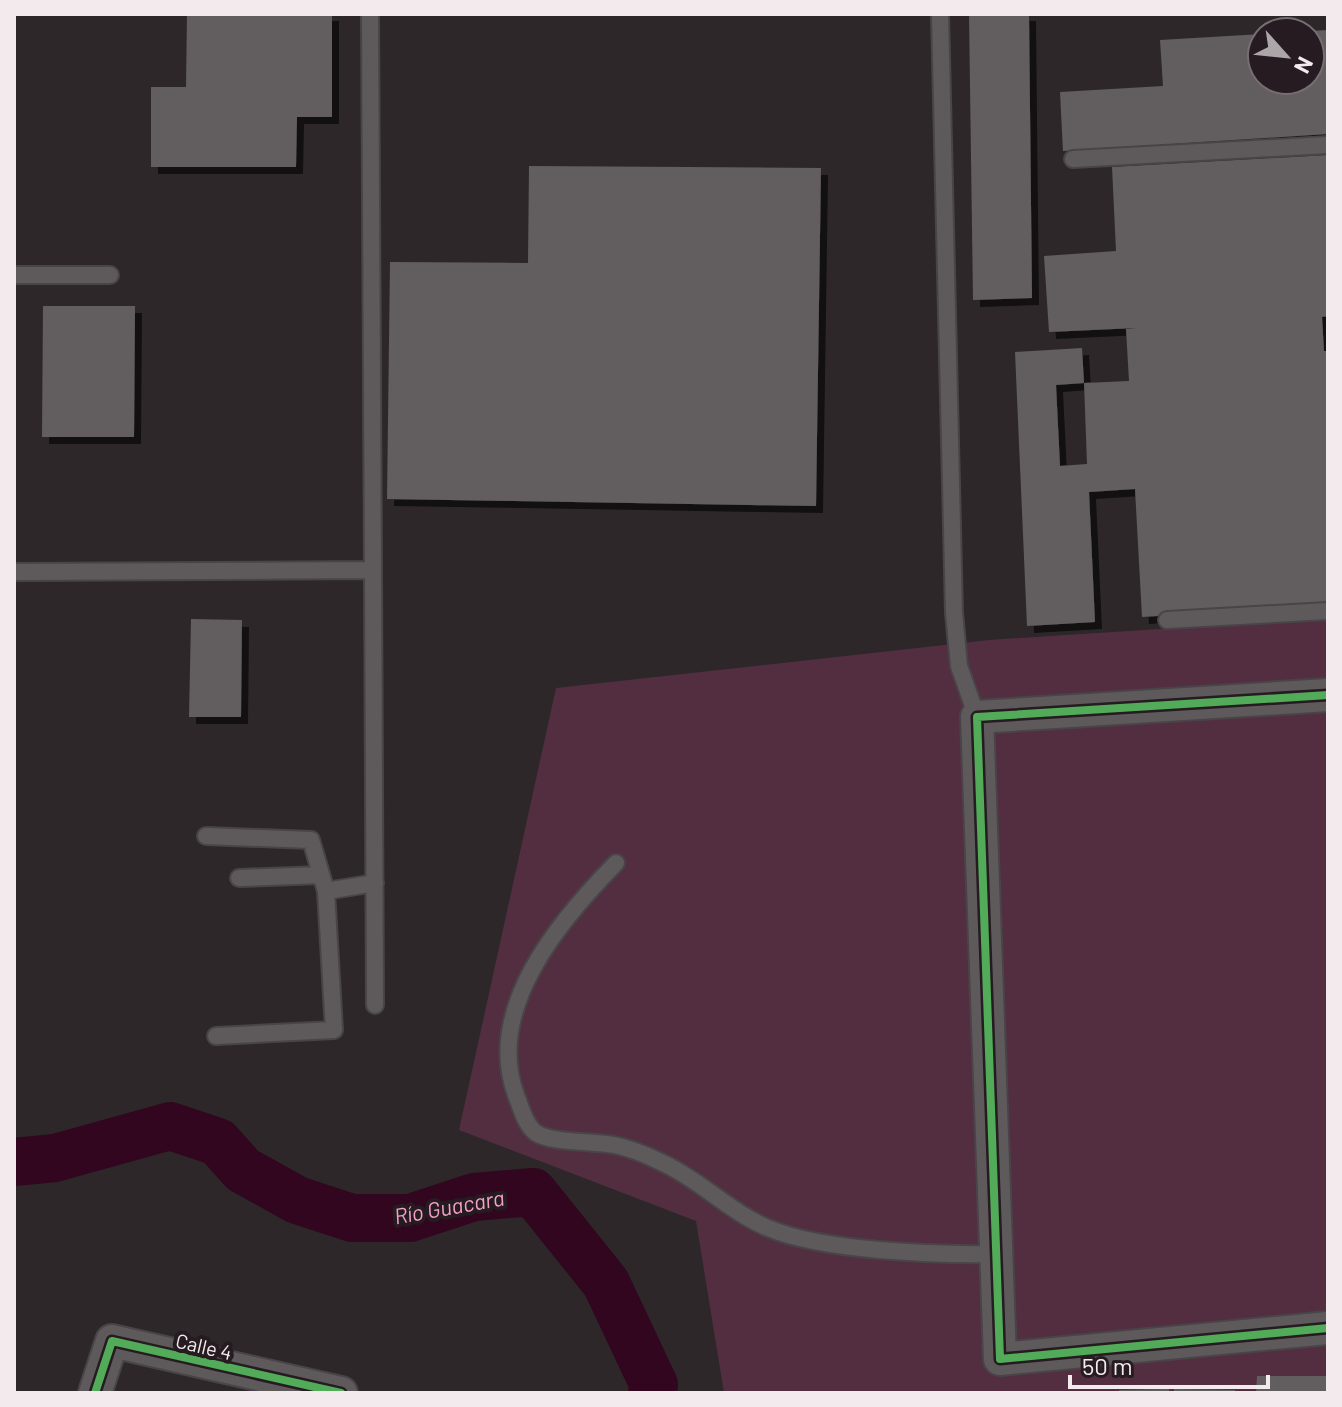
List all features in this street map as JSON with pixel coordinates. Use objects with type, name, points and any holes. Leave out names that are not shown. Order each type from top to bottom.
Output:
[{"type":"street","points":[[1328,695],[977,717],[1000,1359],[1328,1328]]},
{"type":"street","name":"Calle 4","points":[[95,1393],[112,1341],[341,1393]]},
{"type":"lane","points":[[370,14],[375,1005]]},
{"type":"lane","points":[[940,14],[954,613],[959,666],[977,717]]},
{"type":"lane","points":[[1073,159],[1328,145]]},
{"type":"lane","points":[[14,275],[110,275]]},
{"type":"lane","points":[[14,572],[373,570]]},
{"type":"lane","points":[[1167,620],[1328,611]]},
{"type":"lane","points":[[206,836],[311,840],[326,891],[334,1030],[216,1036]]},
{"type":"lane","points":[[616,863],[574,906],[535,960],[510,1032],[513,1086],[524,1117],[536,1132],[552,1138],[616,1145],[661,1162],[766,1228],[798,1238],[938,1255],[996,1254]]},
{"type":"lane","points":[[239,878],[320,875]]},
{"type":"lane","points":[[326,891],[375,883]]},
{"type":"shaded area","points":[[1328,618],[1328,1393],[724,1393],[696,1221],[459,1130],[556,688],[989,640]]},
{"type":"building","points":[[187,14],[332,14],[332,117],[297,117],[296,167],[151,167],[151,87],[186,87]]},
{"type":"building","points":[[969,14],[1029,14],[1032,298],[973,300]]},
{"type":"building","points":[[1326,30],[1328,134],[1063,151],[1060,92],[1163,86],[1160,40],[1246,35],[1246,96],[1326,96]]},
{"type":"building","points":[[1328,155],[1328,316],[1322,317],[1324,351],[1328,351],[1328,605],[1142,617],[1135,489],[1089,492],[1095,622],[1027,626],[1015,352],[1082,348],[1084,383],[1129,381],[1126,329],[1136,328],[1049,332],[1044,256],[1116,251],[1112,167]],"holes":[[[1084,383],[1087,464],[1060,466],[1056,385]]]},
{"type":"building","points":[[529,166],[821,168],[816,506],[387,499],[390,262],[528,263]]},
{"type":"building","points":[[43,306],[135,306],[134,437],[42,437]]},
{"type":"building","points":[[191,619],[242,620],[241,717],[189,717]]},
{"type":"building","points":[[1257,1376],[1328,1376],[1328,1393],[1256,1393]]},
{"type":"building","points":[[1169,1389],[1169,1393],[1119,1393],[1119,1390]]},
{"type":"building","points":[[1174,1389],[1235,1390],[1235,1393],[1174,1393]]},
{"type":"waterway","name":"Río Guacara","points":[[14,1162],[55,1158],[170,1126],[218,1142],[243,1170],[297,1200],[352,1218],[410,1218],[474,1197],[533,1192],[606,1283],[654,1385],[652,1393]]},
{"type":"cycle path","points":[[1328,695],[977,717],[1000,1359],[1328,1328]]},
{"type":"cycle path","points":[[95,1393],[112,1341],[341,1393]]}]
